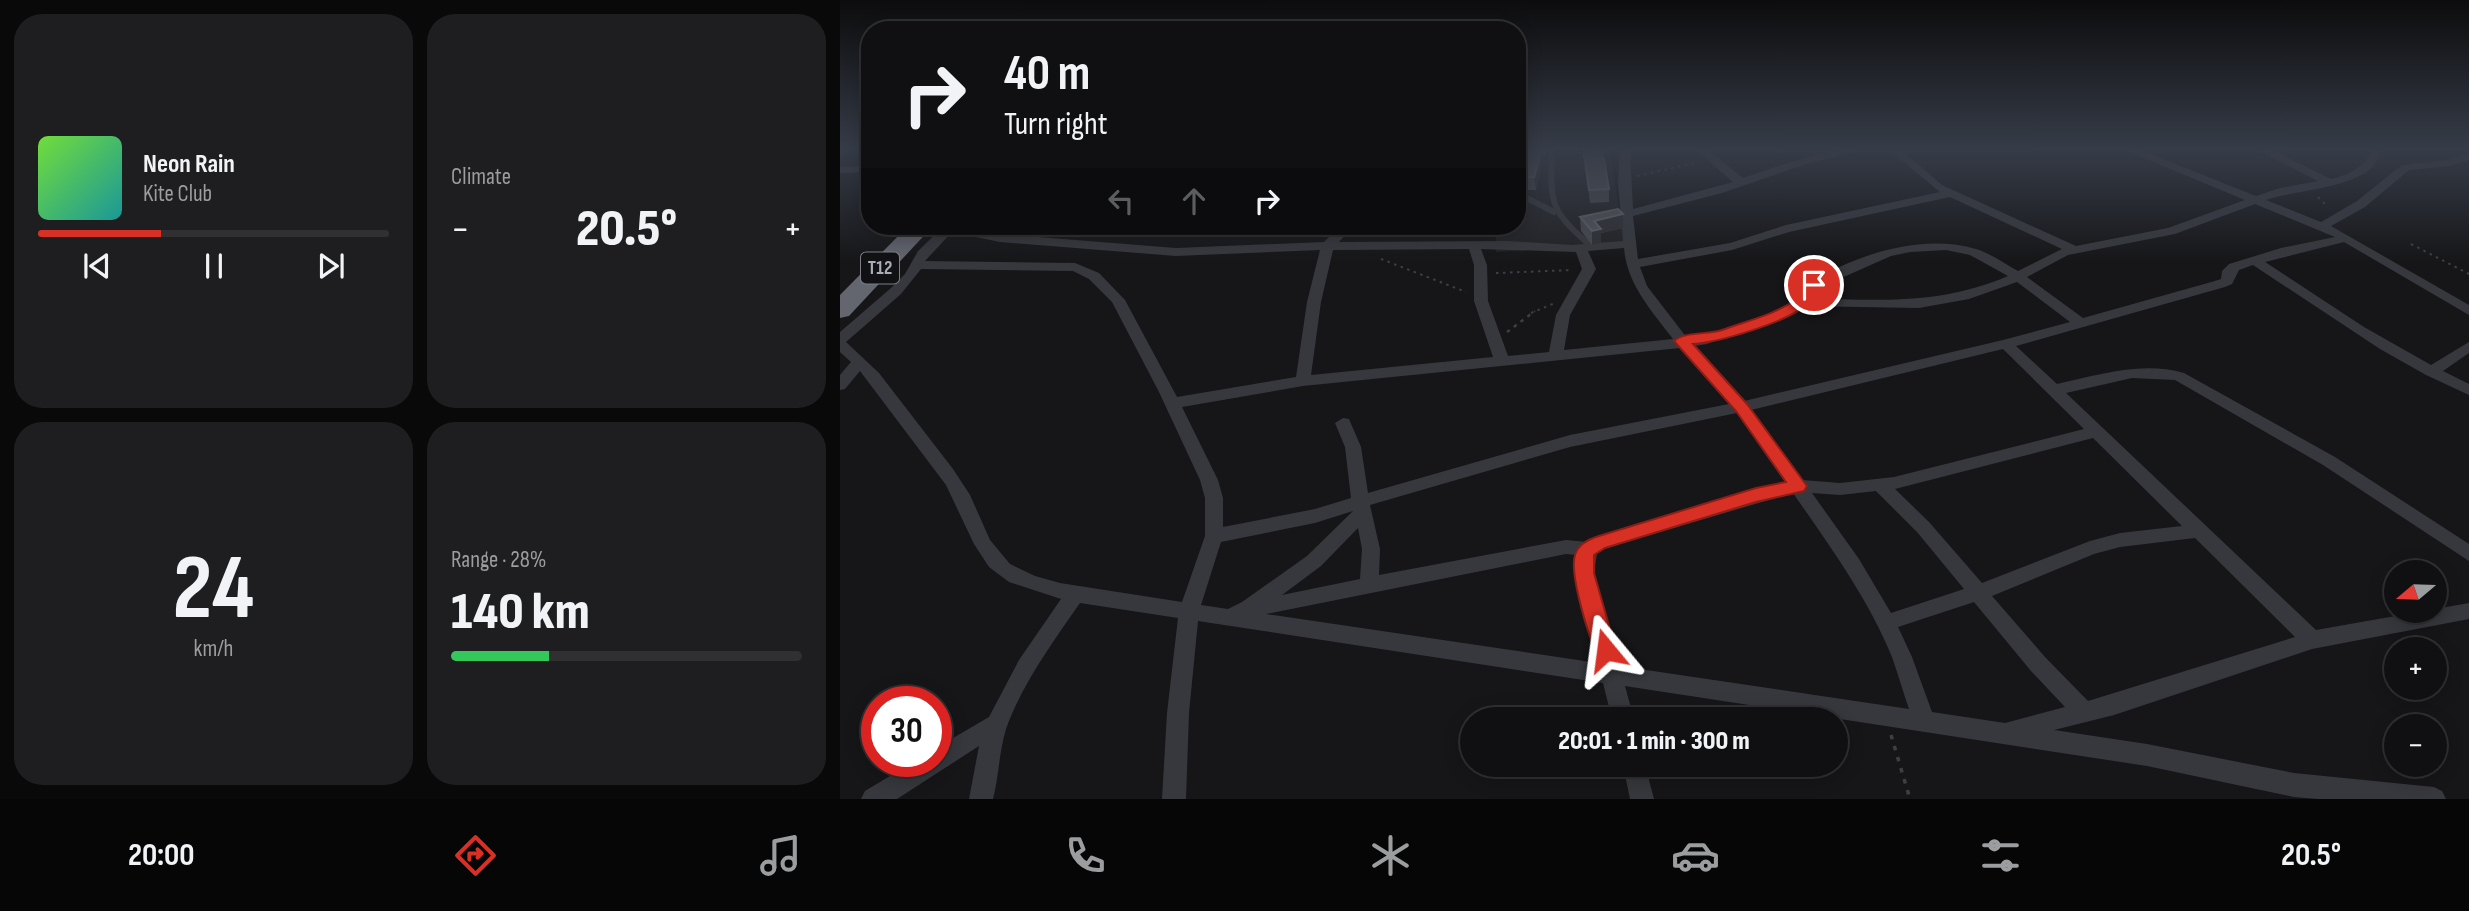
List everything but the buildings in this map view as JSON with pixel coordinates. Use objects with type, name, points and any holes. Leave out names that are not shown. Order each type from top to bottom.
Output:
[{"type":"highway","name":"T12","points":[[840,310],[912,235]]},
{"type":"street","points":[[1625,187],[1632,264],[1636,277],[1648,298],[1682,341],[1741,407],[1852,564],[1902,657],[1924,721]]},
{"type":"street","points":[[1628,214],[1726,187]]},
{"type":"street","points":[[1940,187],[2075,250]]},
{"type":"street","points":[[2222,187],[2346,238],[2469,311]]},
{"type":"street","points":[[1802,302],[1923,303],[1958,298],[2018,276],[2053,256],[2171,231],[2280,191],[2302,187]]},
{"type":"street","points":[[2322,226],[2361,204],[2381,187]]},
{"type":"street","points":[[1632,264],[1732,246],[1786,229],[1951,194]]},
{"type":"street","points":[[943,235],[923,254],[918,265],[896,291],[840,343],[860,362],[960,492],[986,549],[1000,567],[1014,576],[1042,586],[1189,611],[2147,755],[2301,792],[2434,799]]},
{"type":"street","points":[[979,235],[1176,252],[1328,246],[1473,245],[1586,248],[1631,244]]},
{"type":"street","points":[[1303,381],[1314,302],[1328,246],[1339,235]]},
{"type":"street","points":[[1359,235],[1379,246]]},
{"type":"street","points":[[1214,536],[1362,507],[1570,441],[1741,407],[1862,376],[2006,344],[2220,284],[2227,281],[2229,271],[2234,267],[2346,238]]},
{"type":"street","points":[[1473,245],[1483,268],[1480,293],[1502,360]]},
{"type":"street","points":[[1172,403],[1303,381],[1713,338],[1782,313],[1802,302],[1814,285],[1827,279],[1887,253],[1910,248],[1946,246],[1974,252],[2018,276],[2080,322]]},
{"type":"street","points":[[1556,355],[1563,315],[1589,270],[1586,248]]},
{"type":"street","points":[[2255,261],[2353,328],[2469,390]]},
{"type":"street","points":[[918,265],[1031,265],[1087,270],[1118,300],[1209,480],[1214,498],[1214,536],[1189,611],[1178,713],[1174,799]]},
{"type":"street","points":[[2006,344],[2312,640]]},
{"type":"street","points":[[2431,372],[2469,346]]},
{"type":"street","points":[[840,385],[860,362]]},
{"type":"street","points":[[2055,390],[2136,371],[2163,372],[2179,376],[2329,461],[2469,554]]},
{"type":"street","points":[[1343,423],[1353,447],[1371,549],[1369,587]]},
{"type":"street","points":[[1620,707],[1584,573],[1584,556],[1588,549],[1599,543],[1756,495],[1798,486],[1840,489],[1880,485],[2097,431]]},
{"type":"street","points":[[1880,485],[1923,527],[2038,664],[2084,712]]},
{"type":"street","points":[[1245,610],[1314,561],[1362,507]]},
{"type":"street","points":[[1886,623],[1978,593],[2090,548],[2132,538],[2199,531]]},
{"type":"street","points":[[1223,615],[1545,550],[1574,547],[1588,549]]},
{"type":"street","points":[[981,799],[990,745],[997,724],[1041,643],[1077,592]]},
{"type":"street","points":[[2002,734],[2084,712],[2312,640],[2469,611]]},
{"type":"street","points":[[873,799],[909,781],[997,724]]},
{"type":"street","points":[[1637,777],[1643,799]]},
{"type":"lane","points":[[1550,187],[1550,198],[1555,212],[1586,248]]},
{"type":"lane","points":[[1526,198],[1555,212]]},
{"type":"path","points":[[2315,187],[2315,195],[2328,206],[2335,219]]},
{"type":"path","points":[[2411,244],[2469,274]]},
{"type":"path","points":[[1379,246],[1382,260],[1466,292],[1483,304]]},
{"type":"path","points":[[1482,274],[1589,270]]},
{"type":"path","points":[[1495,339],[1538,309],[1573,297]]},
{"type":"path","points":[[1887,716],[1910,799]]},
{"type":"shaded area","points":[[1526,187],[1616,187],[1626,244],[1496,252],[1496,235],[1526,235]]},
{"type":"route","points":[[1606,650],[1584,573],[1584,556],[1588,549],[1599,543],[1756,495],[1798,486],[1741,407],[1682,341],[1713,338],[1782,313],[1802,302],[1814,285]]}]
